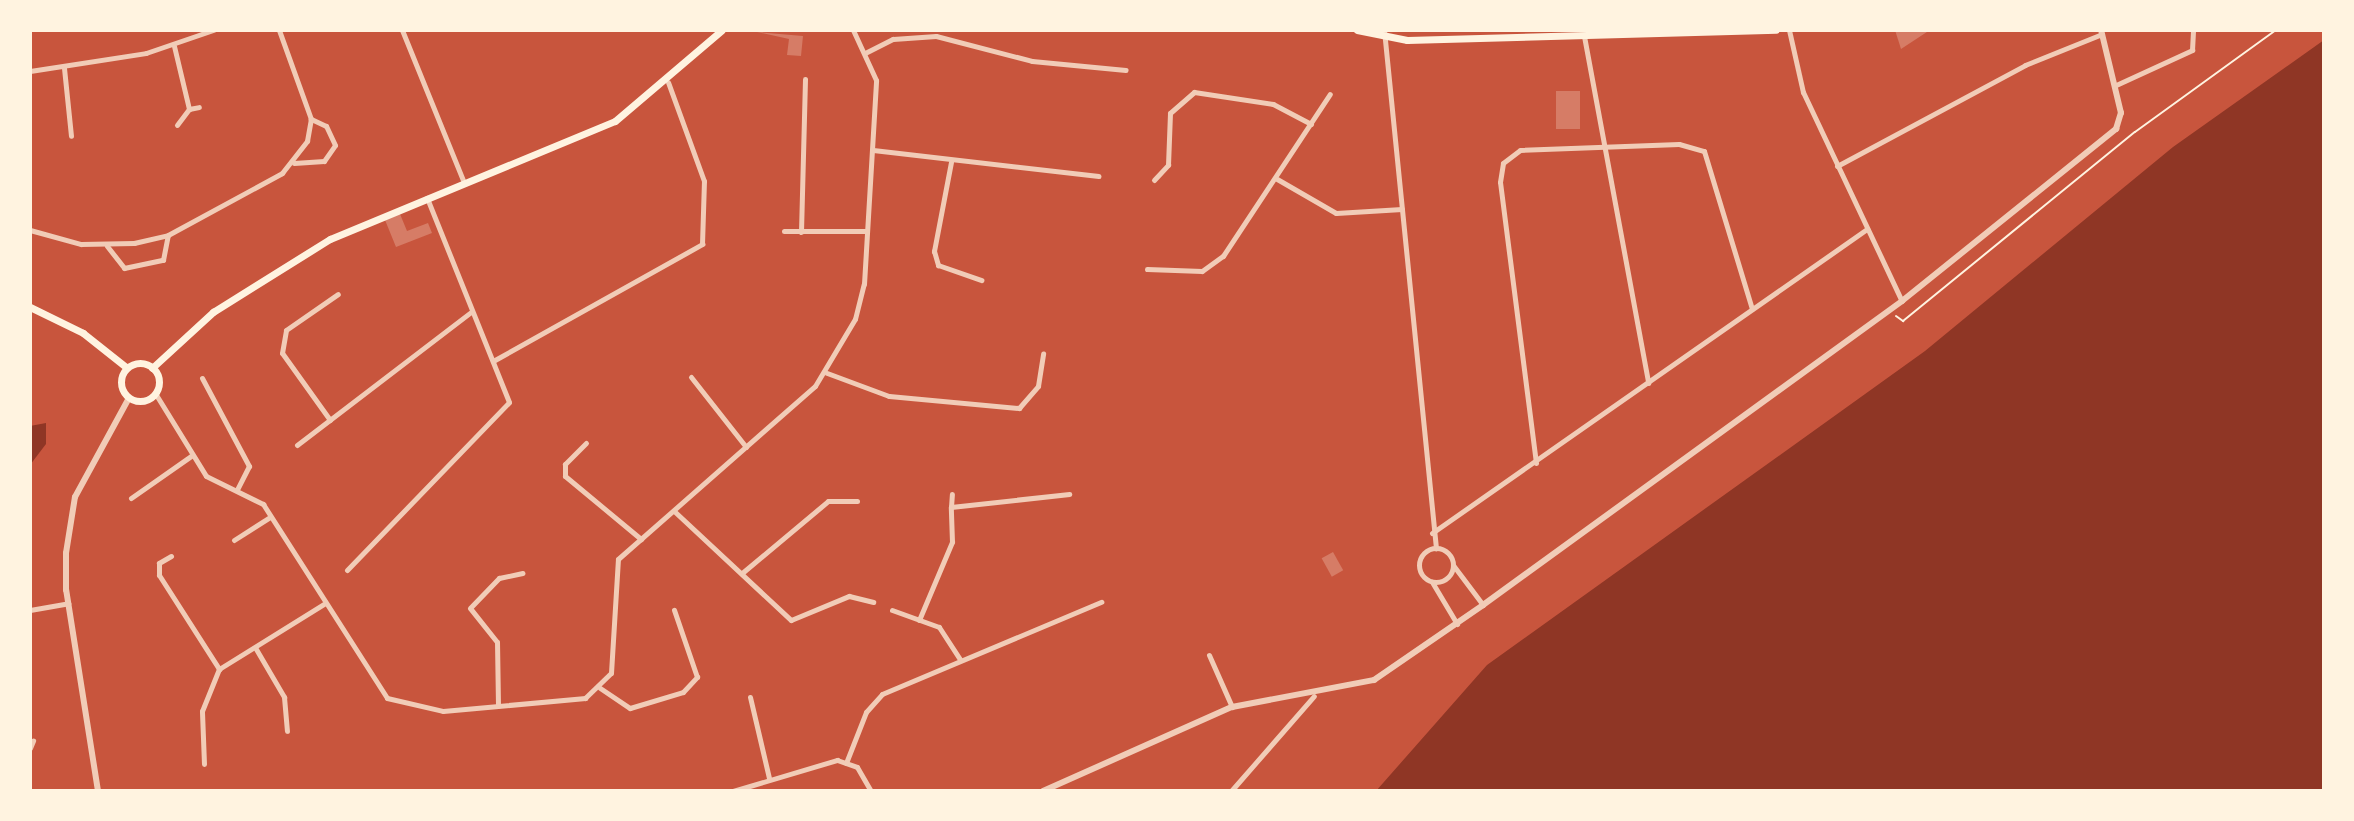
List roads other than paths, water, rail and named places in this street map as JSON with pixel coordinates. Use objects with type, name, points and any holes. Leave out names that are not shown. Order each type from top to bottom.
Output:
[{"type":"main road","points":[[30,307],[83,333],[127,368],[152,368],[250,287],[426,196],[585,137],[668,82],[722,30]]},
{"type":"main road","points":[[1357,30],[1584,36],[1776,30]]},
{"type":"main road","points":[[127,368],[121,383],[129,398],[155,393],[152,368]]},
{"type":"street","points":[[30,71],[64,68],[174,46],[213,30]]},
{"type":"street","points":[[279,30],[311,119],[294,163]]},
{"type":"street","points":[[402,30],[464,183]]},
{"type":"street","points":[[155,393],[206,476],[237,490],[270,517],[387,698],[415,710],[566,702],[600,688],[611,673],[613,572],[641,539],[827,373],[862,293],[876,80],[853,30]]},
{"type":"street","points":[[1789,30],[1803,92],[1902,301]]},
{"type":"street","points":[[2116,85],[2196,45],[2193,30]]},
{"type":"street","points":[[1043,791],[1232,707],[1314,696],[1374,680],[1457,624],[1902,301],[2122,120],[2101,32],[2025,65],[1837,166]]},
{"type":"street","points":[[1384,33],[1432,533],[1436,548],[1453,564],[1483,605]]},
{"type":"street","points":[[865,53],[893,39],[936,36],[1032,61],[1126,70]]},
{"type":"street","points":[[1584,36],[1648,383]]},
{"type":"street","points":[[174,46],[189,109]]},
{"type":"street","points":[[64,68],[71,136]]},
{"type":"street","points":[[801,232],[805,79]]},
{"type":"street","points":[[493,361],[702,244],[704,181],[668,82]]},
{"type":"street","points":[[1154,180],[1168,165],[1170,113],[1194,92],[1273,104],[1311,124]]},
{"type":"street","points":[[1147,269],[1202,271],[1223,256],[1277,179],[1330,94]]},
{"type":"street","points":[[177,125],[189,109],[199,107]]},
{"type":"street","points":[[30,230],[107,246],[168,235],[294,163],[324,161],[335,145],[326,126],[311,119]]},
{"type":"street","points":[[1536,463],[1503,163],[1520,150],[1679,144],[1704,151],[1752,309]]},
{"type":"street","points":[[873,150],[951,162],[1099,176]]},
{"type":"street","points":[[951,162],[934,251],[938,265],[981,280]]},
{"type":"street","points":[[1277,179],[1336,213],[1402,209]]},
{"type":"street","points":[[347,570],[509,402],[426,196]]},
{"type":"street","points":[[1432,533],[1867,229]]},
{"type":"street","points":[[784,231],[866,231]]},
{"type":"street","points":[[107,246],[124,268],[163,260],[168,235]]},
{"type":"street","points":[[330,420],[282,353],[286,330],[338,294]]},
{"type":"street","points":[[297,445],[472,311]]},
{"type":"street","points":[[827,373],[889,396],[1019,408],[1038,386],[1043,353]]},
{"type":"street","points":[[691,377],[746,447]]},
{"type":"street","points":[[202,378],[249,466],[237,490]]},
{"type":"street","points":[[98,791],[68,603],[75,497],[129,398]]},
{"type":"street","points":[[586,443],[565,464],[565,476],[641,539]]},
{"type":"street","points":[[131,498],[191,456]]},
{"type":"street","points":[[919,620],[952,542],[952,494]]},
{"type":"street","points":[[951,507],[1069,494]]},
{"type":"street","points":[[742,573],[828,501],[857,501]]},
{"type":"street","points":[[674,511],[791,620],[849,596],[873,602]]},
{"type":"street","points":[[234,540],[270,517]]},
{"type":"street","points":[[1436,548],[1419,561],[1457,624]]},
{"type":"street","points":[[171,556],[159,563],[159,575],[219,669]]},
{"type":"street","points":[[1432,582],[1447,578],[1453,564]]},
{"type":"street","points":[[498,705],[497,642],[470,608],[499,578],[522,573]]},
{"type":"street","points":[[846,763],[866,712],[882,694],[1101,602]]},
{"type":"street","points":[[30,610],[68,603]]},
{"type":"street","points":[[204,764],[202,711],[219,669],[256,649],[325,603]]},
{"type":"street","points":[[600,688],[630,708],[683,692],[697,677],[674,610]]},
{"type":"street","points":[[892,610],[939,627],[960,659]]},
{"type":"street","points":[[256,649],[284,697],[287,731]]},
{"type":"street","points":[[1209,655],[1232,707]]},
{"type":"street","points":[[1231,791],[1314,696]]},
{"type":"street","points":[[750,697],[769,778]]},
{"type":"street","points":[[30,748],[33,741]]},
{"type":"street","points":[[733,791],[815,761],[846,763],[857,767],[871,791]]}]
